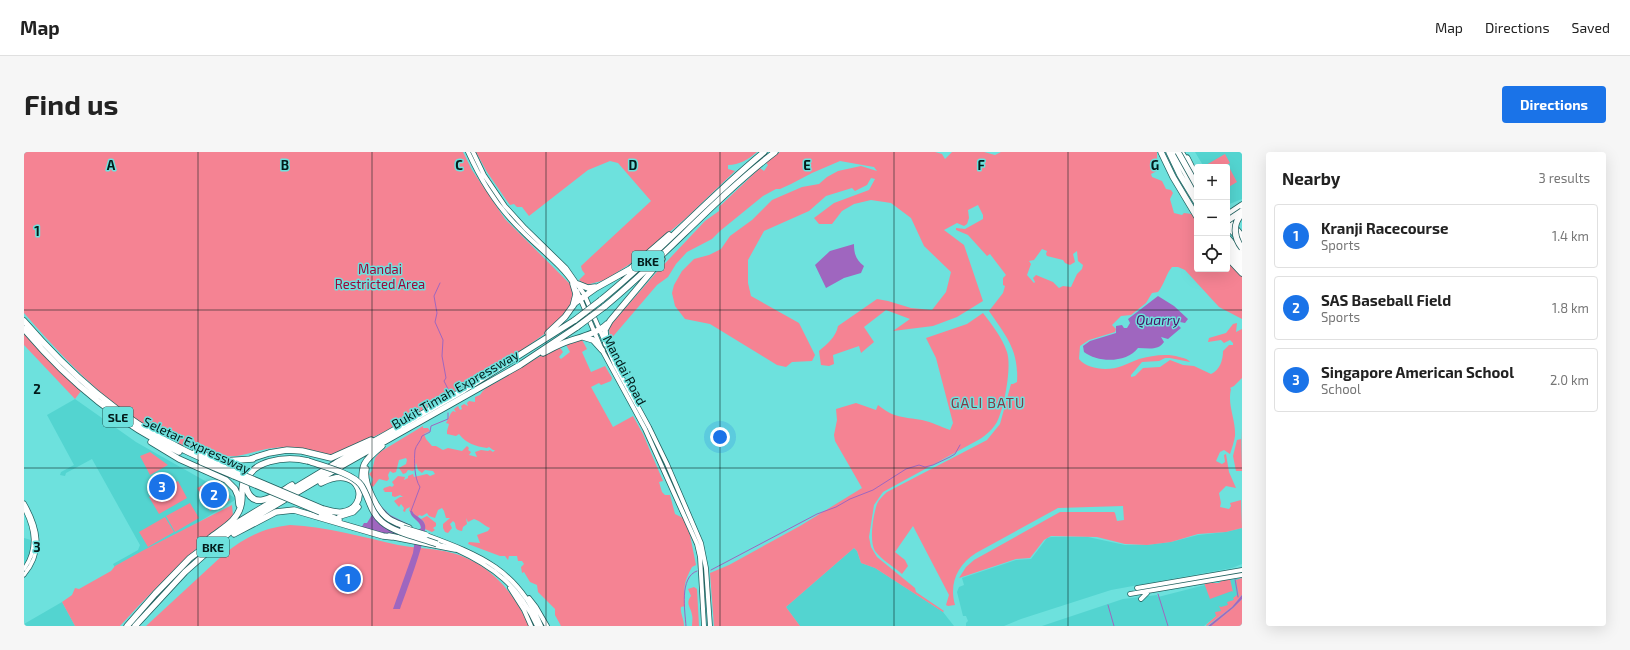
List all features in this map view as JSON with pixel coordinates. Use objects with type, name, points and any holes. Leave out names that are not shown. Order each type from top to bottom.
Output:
[{"type":"highway","name":"Bukit Timah Expressway","points":[[127,626],[155,594],[190,558],[211,541],[336,463],[464,390],[575,320],[654,255],[710,200],[764,152]]},
{"type":"highway","name":"Bukit Timah Expressway","points":[[135,626],[184,572],[230,532],[520,364],[577,327],[629,286],[715,205],[775,152]]},
{"type":"highway","points":[[1164,152],[1182,188],[1194,207]]},
{"type":"highway","points":[[1164,152],[1176,182],[1194,212]]},
{"type":"highway","points":[[1169,152],[1194,194]]},
{"type":"highway","points":[[1174,152],[1194,186]]},
{"type":"highway","points":[[1180,152],[1194,186]]},
{"type":"highway","points":[[1180,152],[1194,173]]},
{"type":"highway","points":[[1180,152],[1194,177]]},
{"type":"highway","points":[[1230,214],[1242,205]]},
{"type":"highway","points":[[1230,214],[1242,211]]},
{"type":"highway","points":[[1242,214],[1237,222],[1235,232],[1237,240],[1242,248]]},
{"type":"highway","points":[[523,354],[526,348],[558,325],[573,306],[603,284],[630,269],[691,218]]},
{"type":"highway","points":[[1230,218],[1242,236]]},
{"type":"highway","points":[[1230,229],[1242,241]]},
{"type":"highway","points":[[1230,241],[1242,255]]},
{"type":"highway","points":[[606,344],[605,330],[610,321],[675,242]]},
{"type":"highway","points":[[1230,247],[1242,261]]},
{"type":"highway","points":[[1230,254],[1242,268]]},
{"type":"highway","points":[[1230,259],[1242,273]]},
{"type":"highway","points":[[573,306],[576,294],[576,284],[588,288],[603,284]]},
{"type":"highway","name":"Seletar Expressway","points":[[24,321],[57,357],[96,394],[136,423],[168,443]]},
{"type":"highway","points":[[520,364],[564,343],[583,337],[610,321]]},
{"type":"highway","name":"Seletar Expressway","points":[[24,328],[92,398],[132,427],[189,457],[235,474]]},
{"type":"highway","points":[[583,337],[593,340],[602,350]]},
{"type":"highway","points":[[132,427],[137,432],[179,459],[226,480],[240,497]]},
{"type":"highway","points":[[250,459],[269,453],[296,450],[332,458],[395,429]]},
{"type":"highway","points":[[168,443],[235,474],[322,511],[336,516],[342,516],[353,512],[357,508],[362,496],[361,476],[363,466],[367,459],[392,438]]},
{"type":"highway","points":[[168,443],[223,461],[296,454],[356,480],[362,487],[373,512],[386,525],[437,545]]},
{"type":"highway","points":[[375,453],[367,465],[365,474],[368,486],[377,504],[384,515],[426,535]]},
{"type":"highway","points":[[190,558],[195,551],[229,524],[237,512],[242,486],[248,472],[256,466],[273,458],[282,456],[293,455],[308,459],[347,472],[357,477],[364,485],[378,513],[388,522],[396,527],[426,535]]},
{"type":"highway","points":[[308,459],[283,458],[264,464],[252,472],[248,477],[246,487],[247,492],[255,500],[265,500],[336,463]]},
{"type":"highway","points":[[289,498],[333,478],[344,477],[354,482],[359,492],[359,497],[358,501],[352,508],[339,512],[322,511]]},
{"type":"highway","points":[[211,548],[259,520],[276,512],[294,510],[392,537],[437,545],[455,550]]},
{"type":"highway","points":[[322,511],[346,524]]},
{"type":"highway","points":[[123,626],[155,594]]},
{"type":"main road","name":"Mandai Road","points":[[468,152],[483,181],[506,214],[576,284]]},
{"type":"main road","name":"Mandai Road","points":[[473,152],[486,179],[512,215],[566,268],[576,284],[597,330],[606,344],[615,365],[649,427],[667,464],[701,543],[706,568],[710,626]]},
{"type":"main road","name":"Mandai Road","points":[[597,330],[602,350],[614,375],[645,429],[697,544],[700,557],[704,626]]},
{"type":"main road","points":[[614,375],[616,372],[615,365]]},
{"type":"main road","points":[[660,461],[662,462],[663,456]]},
{"type":"main road","points":[[664,470],[663,464],[667,464]]},
{"type":"main road","points":[[24,503],[34,523],[36,541],[33,559],[24,575]]},
{"type":"main road","points":[[24,508],[30,521],[34,536],[31,554],[24,569]]},
{"type":"main road","points":[[426,535],[464,549],[484,559],[503,572],[536,607],[547,626]]},
{"type":"main road","points":[[455,550],[474,558],[500,575],[517,592],[525,603],[537,626]]},
{"type":"main road","points":[[491,569],[518,598],[531,626]]},
{"type":"main road","points":[[1137,588],[1241,570]]},
{"type":"main road","points":[[1149,591],[1140,600],[1134,595],[1130,594],[1242,575]]},
{"type":"main road","points":[[1155,585],[1152,588],[1155,590]]},
{"type":"main road","points":[[520,589],[542,626]]},
{"type":"main road","points":[[702,605],[706,607],[708,603]]},
{"type":"shaded area","points":[[1195,152],[1242,152],[1242,199],[1230,204],[1230,164],[1202,164]]},
{"type":"shaded area","points":[[75,399],[136,442],[237,499],[117,571],[113,564],[138,550],[140,545],[92,459],[66,473],[65,476],[60,475],[61,472],[74,465],[47,415]]},
{"type":"shaded area","points":[[1242,528],[1242,564],[1232,568],[1111,590],[1021,619],[1004,626],[966,626],[968,621],[966,616],[963,616],[957,592],[959,587],[964,585],[962,578],[1016,560],[1031,559],[1047,538],[1088,537],[1125,545],[1147,545],[1171,542],[1198,535],[1226,532]]},
{"type":"shaded area","points":[[24,538],[31,540],[31,549],[24,565]]},
{"type":"shaded area","points":[[854,548],[857,551],[861,563],[875,568],[943,612],[954,626],[800,626],[786,607]]},
{"type":"shaded area","points":[[1242,578],[1239,597],[1204,626],[1042,626],[1123,599],[1157,595],[1158,597],[1205,585]]},
{"type":"shaded area","points":[[62,602],[75,626],[24,626],[24,624]]},
{"type":"green space","name":"Mandai Restricted Area","points":[[24,152],[463,152],[472,170],[505,219],[571,285],[573,299],[564,316],[550,330],[522,350],[388,430],[337,454],[327,454],[297,448],[282,448],[268,449],[244,455],[226,456],[196,450],[167,438],[140,422],[114,403],[89,382],[66,359],[24,313]]},
{"type":"green space","points":[[476,152],[757,152],[744,161],[728,165],[728,169],[735,171],[685,219],[636,260],[605,280],[586,285],[579,280],[585,274],[581,266],[651,201],[618,163],[610,161],[588,170],[529,216],[522,207],[517,207],[514,204],[510,205],[487,172]]},
{"type":"green space","points":[[780,152],[935,152],[942,154],[945,159],[952,152],[984,152],[995,155],[1001,152],[1157,152],[1157,163],[1160,167],[1159,170],[1151,174],[1152,177],[1162,181],[1166,189],[1171,190],[1173,193],[1170,199],[1174,213],[1182,215],[1184,213],[1192,214],[1194,217],[1194,272],[1230,272],[1230,262],[1242,275],[1242,319],[1219,307],[1185,270],[1178,267],[1172,267],[1158,292],[1152,293],[1146,303],[1131,315],[1121,316],[1112,325],[1116,329],[1115,332],[1089,340],[1080,346],[1079,359],[1083,363],[1093,367],[1111,369],[1144,358],[1169,355],[1185,358],[1190,362],[1165,358],[1159,361],[1142,362],[1131,377],[1135,376],[1143,368],[1160,367],[1170,360],[1183,365],[1194,366],[1211,374],[1217,370],[1223,351],[1229,345],[1233,345],[1233,343],[1230,340],[1224,343],[1221,340],[1208,342],[1209,338],[1226,333],[1233,324],[1237,323],[1236,332],[1242,329],[1242,378],[1230,388],[1230,401],[1235,430],[1234,443],[1230,454],[1224,450],[1220,452],[1216,461],[1222,464],[1225,462],[1224,455],[1226,454],[1229,472],[1236,488],[1226,486],[1219,493],[1221,503],[1220,507],[1229,509],[1231,506],[1230,503],[1241,500],[1242,528],[1226,532],[1198,534],[1171,542],[1147,545],[1125,544],[1097,537],[1051,536],[1044,540],[1030,558],[1016,559],[959,578],[966,567],[974,560],[1060,512],[1114,512],[1117,521],[1124,520],[1123,506],[1058,508],[969,558],[959,569],[954,582],[953,597],[955,605],[948,606],[946,605],[949,595],[913,526],[895,552],[905,560],[908,566],[902,574],[881,557],[873,547],[872,528],[878,502],[887,492],[987,440],[1000,424],[1011,384],[1017,382],[1014,352],[1006,336],[989,311],[1003,293],[1005,286],[1003,285],[1003,278],[1006,275],[990,254],[987,256],[968,235],[956,230],[956,228],[965,229],[983,219],[983,215],[978,205],[968,210],[969,218],[967,224],[964,226],[957,223],[944,230],[964,245],[983,301],[957,317],[933,326],[893,331],[910,319],[886,310],[864,327],[874,342],[861,353],[859,346],[833,355],[834,364],[829,366],[821,365],[819,351],[833,337],[838,326],[877,299],[911,308],[932,310],[946,292],[951,272],[924,246],[911,218],[891,203],[871,200],[854,204],[842,211],[832,224],[819,224],[814,218],[834,203],[869,190],[875,179],[871,178],[867,185],[855,191],[852,188],[826,196],[809,211],[764,231],[748,260],[748,283],[751,296],[799,323],[815,355],[812,361],[792,362],[786,367],[777,365],[710,324],[685,319],[675,306],[672,293],[674,285],[682,271],[694,259],[709,255],[721,249],[730,236],[752,220],[772,200],[802,187],[819,184],[827,177],[838,171],[861,166],[877,171],[874,167],[840,161],[763,196],[712,239],[687,252],[676,264],[668,277],[657,285],[610,340],[609,327],[655,274],[705,221],[719,211],[719,207],[760,168],[764,171],[768,165],[766,163]],"holes":[[[1042,249],[1047,251],[1047,256],[1063,260],[1065,263],[1070,265],[1075,262],[1073,254],[1077,251],[1078,261],[1083,265],[1071,287],[1063,286],[1059,288],[1053,282],[1036,275],[1033,278],[1034,283],[1027,275],[1031,264],[1029,261],[1034,260]]]},
{"type":"green space","points":[[1225,154],[1230,163],[1228,164],[1208,164]]},
{"type":"green space","points":[[1230,169],[1237,182],[1230,186]]},
{"type":"green space","points":[[983,313],[1002,341],[1007,352],[1008,359],[1008,377],[1000,416],[997,422],[989,432],[980,439],[883,492],[874,505],[869,537],[871,547],[877,557],[915,588],[916,592],[944,611],[943,612],[875,568],[861,563],[857,551],[854,548],[786,607],[800,626],[714,626],[710,573],[729,565],[800,526],[862,488],[835,441],[834,435],[837,420],[836,409],[856,403],[876,410],[878,405],[894,415],[926,421],[950,430],[953,423],[936,358],[926,338],[967,324]]},
{"type":"green space","points":[[24,334],[50,362],[81,391],[75,399],[24,345]]},
{"type":"green space","points":[[581,338],[587,349],[582,352],[591,372],[605,366],[612,378],[611,381],[601,385],[599,383],[591,387],[613,427],[633,416],[643,434],[663,481],[659,482],[662,492],[665,495],[670,495],[675,514],[683,518],[690,535],[696,565],[692,567],[685,586],[685,606],[681,607],[684,626],[561,626],[555,615],[555,609],[538,592],[537,585],[530,582],[524,572],[522,573],[521,567],[524,564],[522,561],[518,561],[517,556],[509,556],[508,560],[505,556],[500,556],[468,544],[469,542],[480,543],[477,535],[488,531],[490,528],[474,519],[468,522],[466,518],[467,524],[463,527],[462,531],[457,529],[453,521],[450,524],[452,528],[448,533],[445,532],[443,524],[450,518],[446,518],[442,508],[438,510],[435,518],[429,516],[427,513],[422,516],[419,515],[418,517],[409,511],[410,507],[406,509],[405,512],[403,511],[404,508],[401,504],[399,507],[394,501],[400,497],[403,497],[400,495],[395,497],[392,496],[392,492],[384,492],[385,491],[383,490],[384,488],[390,486],[392,487],[394,485],[392,482],[398,476],[405,477],[404,480],[413,474],[414,477],[427,474],[430,476],[435,474],[433,471],[425,470],[422,473],[418,470],[416,463],[413,471],[408,470],[403,474],[399,468],[406,464],[406,458],[399,460],[396,472],[393,473],[390,471],[388,475],[389,479],[387,481],[379,479],[373,487],[371,485],[373,479],[369,474],[372,471],[375,458],[380,452],[423,426],[423,428],[428,428],[430,431],[424,434],[432,446],[436,446],[443,450],[448,448],[462,451],[467,446],[469,448],[468,450],[471,452],[469,455],[477,457],[475,452],[481,450],[490,450],[493,452],[495,450],[489,447],[487,448],[468,442],[459,434],[456,436],[447,434],[449,424],[446,423],[451,413],[453,411],[456,412],[454,409],[458,406],[460,410],[462,409],[461,406],[464,404],[468,406],[467,403],[469,401],[475,402],[475,397],[480,395],[486,388],[559,346],[563,352],[559,357],[561,359],[570,352],[565,343]]},
{"type":"green space","points":[[1241,428],[1242,471],[1236,471],[1233,456],[1237,440],[1241,439]]},
{"type":"green space","points":[[150,452],[168,465],[150,475],[140,456]]},
{"type":"green space","points":[[178,481],[187,498],[159,514],[149,497]]},
{"type":"green space","points":[[205,484],[213,485],[219,488],[230,500],[210,511],[197,488]]},
{"type":"green space","points":[[190,503],[199,518],[175,532],[166,516]]},
{"type":"green space","points":[[232,505],[233,516],[229,521],[186,558],[120,626],[75,626],[62,602],[72,595],[75,588],[79,589],[142,551]]},
{"type":"green space","points":[[427,516],[436,523],[436,526],[433,528],[435,530],[432,532],[425,529],[424,522],[421,519]]},
{"type":"green space","points":[[165,517],[174,532],[148,547],[139,532]]},
{"type":"green space","points":[[290,525],[331,530],[398,545],[438,550],[459,555],[484,568],[496,577],[514,599],[529,626],[146,626],[232,548],[255,534],[271,528]]},
{"type":"green space","points":[[1242,578],[1242,595],[1232,607],[1207,626],[1206,625],[1216,616],[1215,612],[1221,611],[1219,606],[1221,607],[1228,605],[1227,602],[1234,600],[1233,598],[1237,595],[1239,597],[1236,580]]},
{"type":"green space","points":[[1230,579],[1233,592],[1232,591],[1210,599],[1204,583],[1219,583],[1222,580]]},
{"type":"green space","points":[[694,587],[697,589],[699,626],[692,626],[692,616],[688,603],[691,596],[688,589]]},
{"type":"green space","points":[[1242,599],[1242,626],[1211,626],[1233,608]]},
{"type":"water","points":[[854,244],[856,256],[864,266],[861,273],[844,278],[826,288],[815,265],[830,251]]},
{"type":"water","name":"Quarry","points":[[1158,296],[1174,306],[1188,319],[1185,323],[1180,322],[1178,325],[1181,328],[1168,339],[1161,337],[1164,342],[1162,345],[1156,348],[1138,348],[1127,356],[1112,360],[1104,360],[1090,356],[1084,352],[1083,346],[1090,341],[1116,333],[1116,326],[1122,325],[1124,328],[1127,328],[1130,323],[1128,319]]},
{"type":"water","points":[[378,505],[390,515],[410,525],[407,541],[362,533],[360,530],[364,523],[367,523]]},
{"type":"water","points":[[410,511],[421,519],[425,525],[425,531],[416,566],[400,609],[393,609],[413,553],[416,532],[421,528]]},
{"type":"water","points":[[1242,595],[1242,599],[1233,608],[1211,626],[1208,626],[1232,607]]},
{"type":"waterway","points":[[440,283],[434,296],[437,313],[435,322],[443,340],[442,356],[446,378],[444,381],[449,391],[443,395],[441,399]]},
{"type":"waterway","points":[[411,511],[420,487],[415,469],[415,450],[422,436],[430,432],[431,426],[448,419],[448,413]]},
{"type":"waterway","points":[[711,570],[817,514],[873,490],[906,469],[919,465],[925,467],[933,465],[950,457],[955,454],[960,445]]},
{"type":"waterway","points":[[686,626],[684,604],[685,587],[691,574],[697,571]]},
{"type":"waterway","points":[[1235,579],[1238,597]]},
{"type":"waterway","points":[[1158,594],[1168,626]]},
{"type":"waterway","points":[[1108,605],[1114,626]]},
{"type":"place","name":"Singapore American School","points":[[162,487]]},
{"type":"place","name":"SAS Baseball Field","points":[[214,495]]},
{"type":"place","name":"Kranji Racecourse","points":[[348,579]]},
{"type":"district","name":"GALI BATU","points":[[988,402]]}]
